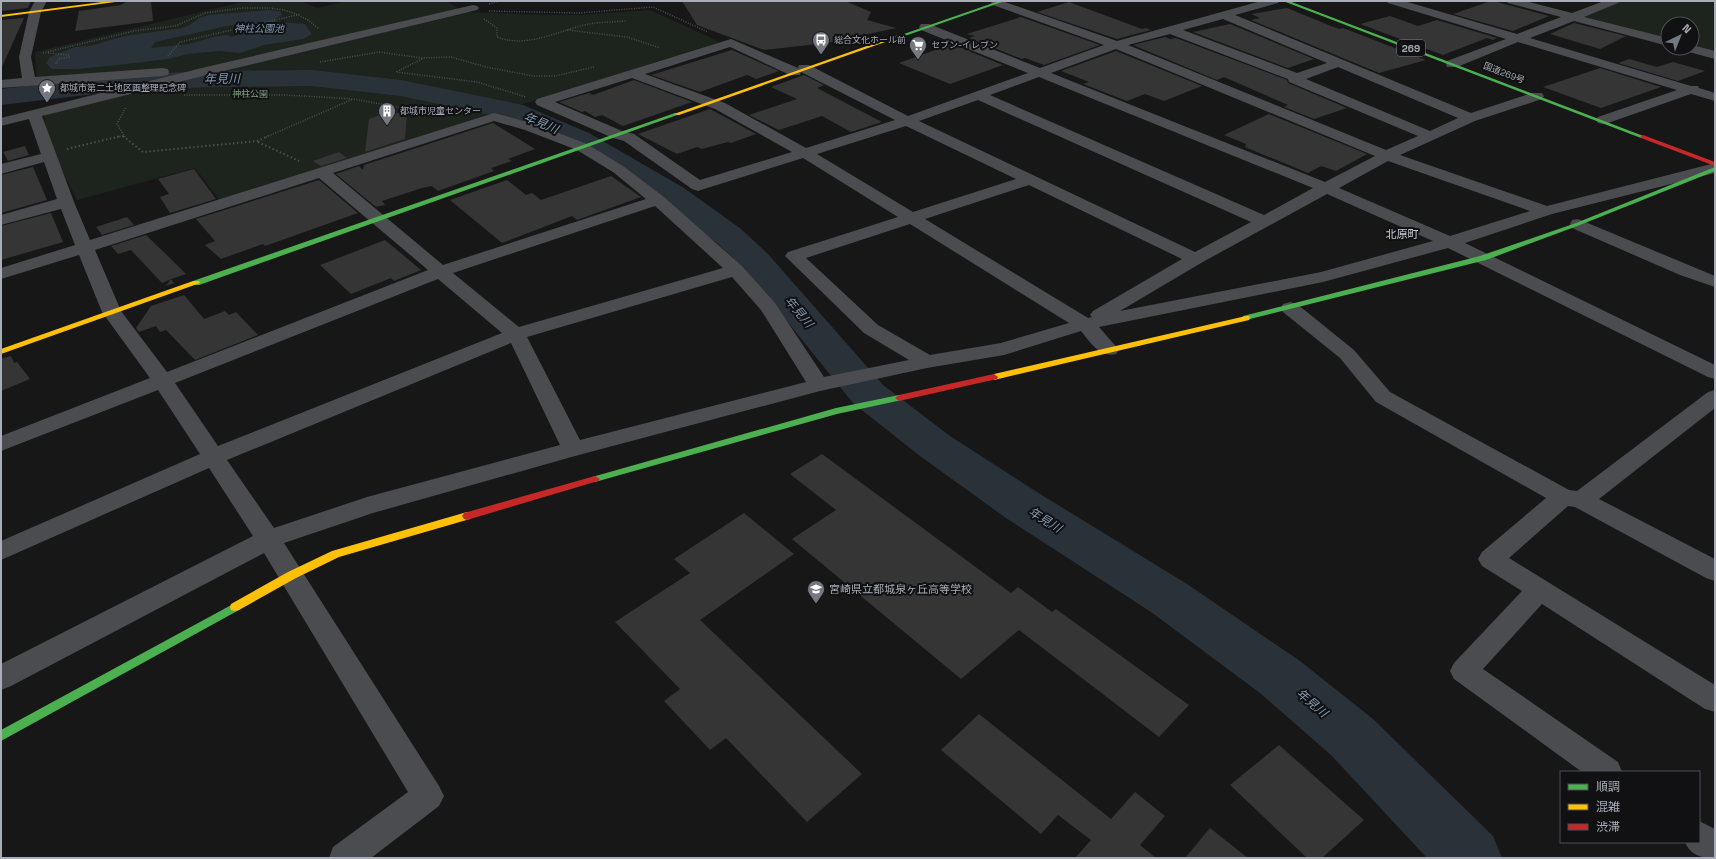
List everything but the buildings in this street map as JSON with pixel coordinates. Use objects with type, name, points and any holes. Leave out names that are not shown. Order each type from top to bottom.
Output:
[{"type":"main road","points":[[1,16],[38,6],[121,1]]},
{"type":"main road","name":"国道269号","points":[[1285,1],[1715,164]]},
{"type":"main road","points":[[1,352],[997,2]]},
{"type":"main road","points":[[1,736],[292,575],[336,554],[583,482],[836,411],[937,390],[1290,308],[1483,258],[1578,224],[1715,169]]},
{"type":"street","points":[[456,1],[471,9]]},
{"type":"street","points":[[542,102],[618,135],[629,137],[698,186],[907,121],[1116,45],[1274,1]]},
{"type":"street","points":[[1392,1],[1715,97]]},
{"type":"street","points":[[1512,1],[1660,40]]},
{"type":"street","points":[[1452,64],[1614,1]]},
{"type":"street","points":[[997,2],[1116,45],[1388,156],[1546,211]]},
{"type":"street","points":[[29,81],[25,58],[38,6]]},
{"type":"street","points":[[1,122],[206,71],[471,9]]},
{"type":"street","points":[[1224,15],[1470,118]]},
{"type":"street","points":[[925,27],[1326,188],[1450,242],[1715,373]]},
{"type":"street","points":[[1172,30],[1298,78]]},
{"type":"street","points":[[542,102],[731,43],[800,70],[1195,259]]},
{"type":"street","points":[[1700,51],[1715,55]]},
{"type":"street","points":[[1338,63],[1294,79],[1430,136]]},
{"type":"street","points":[[1,84],[110,74],[194,70],[206,71]]},
{"type":"street","points":[[632,74],[710,102],[805,153],[1085,324],[1109,350]]},
{"type":"street","points":[[1602,120],[1715,83]]},
{"type":"street","points":[[978,96],[1264,222]]},
{"type":"street","points":[[1085,324],[1195,259],[1388,156],[1470,118],[1537,96]]},
{"type":"street","points":[[34,114],[66,202],[112,312],[163,381],[269,539],[428,796],[345,858]]},
{"type":"street","points":[[1,274],[494,117],[530,127],[582,147],[618,169],[658,200],[736,270],[768,307],[819,385]]},
{"type":"street","points":[[1,169],[49,155]]},
{"type":"street","points":[[1,678],[269,539],[367,506],[573,449],[819,385],[922,363],[1004,349],[1085,324],[1323,277],[1450,242],[1546,211],[1715,169]]},
{"type":"street","points":[[322,172],[376,220],[516,334],[573,449]]},
{"type":"street","points":[[922,363],[871,329],[794,256],[1029,180]]},
{"type":"street","points":[[1,444],[440,272],[658,200]]},
{"type":"street","points":[[1,220],[66,202]]},
{"type":"street","points":[[1578,224],[1715,282]]},
{"type":"street","points":[[1,551],[213,457],[516,334],[736,270]]},
{"type":"street","points":[[1290,308],[1347,354],[1383,397],[1572,498],[1715,571]]},
{"type":"street","points":[[1715,397],[1572,498],[1491,559],[1715,700]]},
{"type":"street","points":[[1540,589],[1464,671],[1606,771]]},
{"type":"street","points":[[1700,838],[1715,848]]},
{"type":"path","points":[[471,9],[543,14],[578,13],[653,7],[731,43]]},
{"type":"path","points":[[25,58],[134,32],[175,26],[205,13],[214,11],[282,8],[302,14],[315,24],[325,36],[333,41]]},
{"type":"path","points":[[471,9],[497,28],[497,37],[504,41],[522,42],[590,24],[626,21]]},
{"type":"path","points":[[164,60],[180,42],[302,14]]},
{"type":"path","points":[[567,30],[610,35],[647,43],[660,48],[658,52]]},
{"type":"path","points":[[316,63],[379,52],[422,58],[451,57],[486,67],[533,76],[555,76],[596,67]]},
{"type":"path","points":[[45,53],[70,55],[69,58],[59,59],[56,62],[62,64]]},
{"type":"path","points":[[422,58],[396,72],[477,82],[542,102]]},
{"type":"path","points":[[118,93],[127,105],[117,124],[123,136],[143,152],[258,141],[354,99]]},
{"type":"path","points":[[183,95],[286,95],[354,99],[397,107],[443,106],[494,117]]},
{"type":"path","points":[[49,155],[123,136]]},
{"type":"path","points":[[258,141],[322,172]]},
{"type":"green space","name":"神柱公園","points":[[264,1],[302,2],[318,8],[346,1],[446,1],[465,12],[542,15],[578,15],[650,10],[720,42],[219,200],[195,168],[77,200],[50,143],[44,107],[122,87],[152,74],[37,82],[35,52],[238,3]]},
{"type":"green space","points":[[1614,1],[1715,1],[1715,55],[1700,50],[1700,16],[1660,16],[1660,40],[1573,17]]},
{"type":"water","name":"神柱公園池","points":[[268,10],[280,11],[282,15],[275,19],[277,22],[305,24],[312,34],[303,39],[264,45],[240,53],[219,51],[188,54],[168,59],[78,69],[52,69],[46,63],[50,57],[75,47],[90,46],[124,36],[182,28],[190,25],[199,18],[209,15]],"holes":[[[231,25],[240,29],[243,33],[232,37],[226,35],[189,44],[151,48],[155,42]]]},
{"type":"waterway","name":"年見川","points":[[1,97],[120,83],[211,79],[312,78],[401,88],[513,111],[579,139],[673,195],[729,236],[756,261],[868,394],[935,446],[1023,506],[1169,598],[1280,677],[1352,737],[1470,858]]},
{"type":"traffic: fast","points":[[900,36],[1003,1]]},
{"type":"traffic: fast","points":[[1285,1],[1643,137]]},
{"type":"traffic: fast","points":[[196,283],[677,114]]},
{"type":"traffic: fast","points":[[1246,318],[1483,258],[1578,224],[1715,169]]},
{"type":"traffic: fast","points":[[595,479],[836,411],[899,398]]},
{"type":"traffic: fast","points":[[1,736],[235,607]]},
{"type":"traffic: slow","points":[[1,16],[121,1]]},
{"type":"traffic: slow","points":[[677,114],[900,36]]},
{"type":"traffic: slow","points":[[1,352],[196,283]]},
{"type":"traffic: slow","points":[[994,377],[1246,318]]},
{"type":"traffic: slow","points":[[235,607],[292,575],[336,554],[467,516]]},
{"type":"traffic: jam","points":[[1643,137],[1715,164]]},
{"type":"traffic: jam","points":[[899,398],[994,377]]},
{"type":"traffic: jam","points":[[467,516],[595,479]]},
{"type":"place","name":"総合文化ホール前","points":[[821,55]]},
{"type":"place","name":"セブン-イレブン","points":[[918,60]]},
{"type":"place","name":"都城市第二土地区画整理記念碑","points":[[47,103]]},
{"type":"place","name":"都城市児童センター","points":[[387,126]]},
{"type":"place","name":"宮崎県立都城泉ヶ丘高等学校","points":[[816,604]]},
{"type":"district","name":"北原町","points":[[1402,234]]}]
